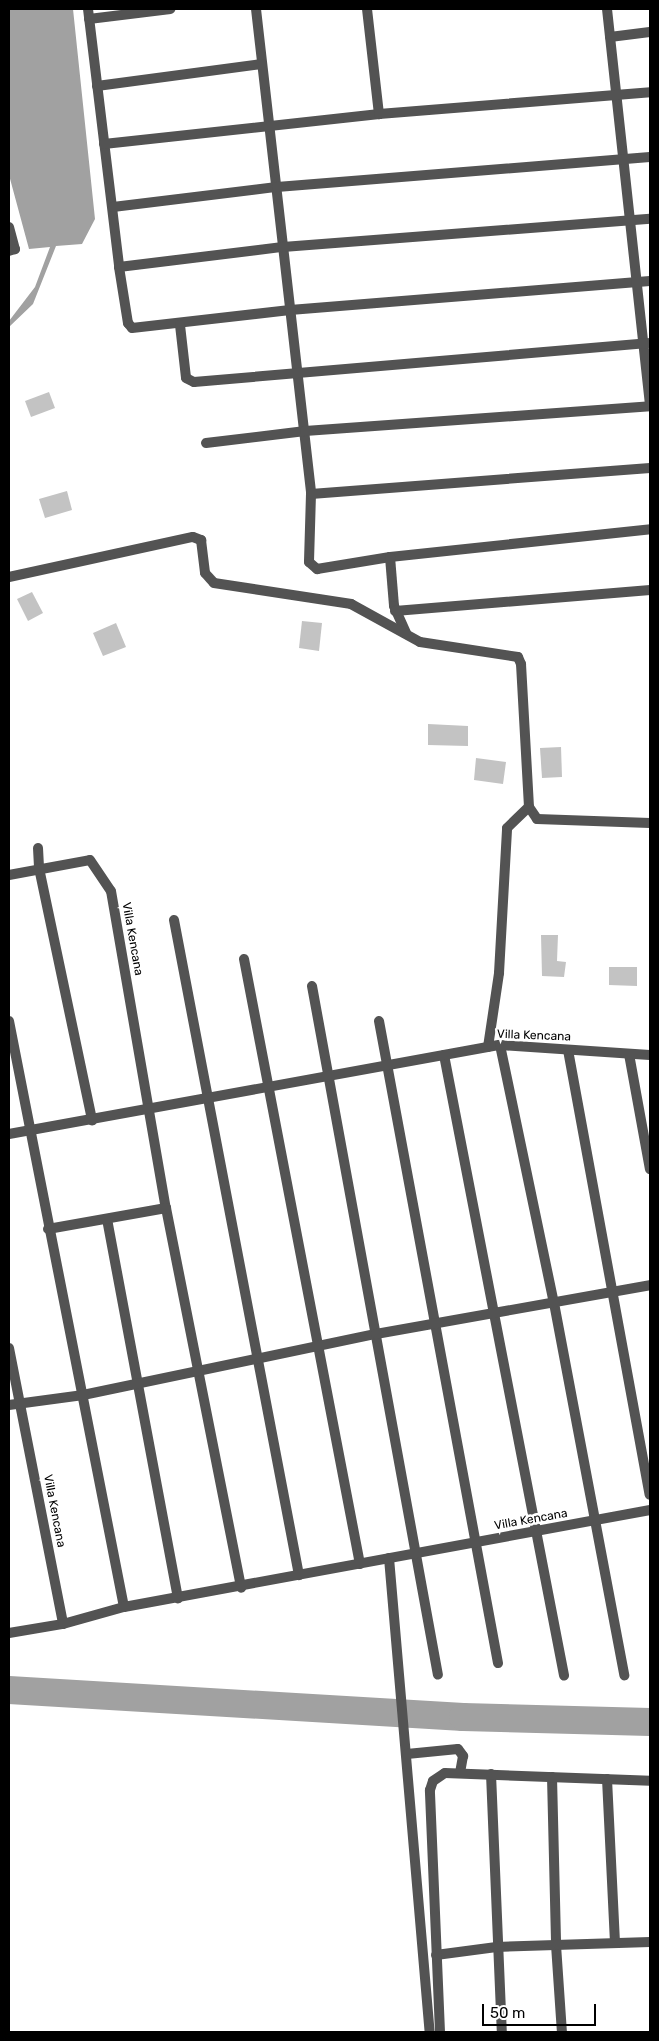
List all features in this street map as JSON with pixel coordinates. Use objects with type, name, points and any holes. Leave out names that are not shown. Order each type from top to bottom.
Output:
[{"type":"street","points":[[170,9],[89,14],[119,267],[130,326],[180,325],[290,310],[650,281]]},
{"type":"street","points":[[256,9],[305,431],[311,494],[309,562],[317,569],[390,557],[650,529]]},
{"type":"street","points":[[366,9],[379,114]]},
{"type":"street","points":[[206,443],[305,431],[650,406],[647,344],[637,283],[608,9]]},
{"type":"street","points":[[610,37],[650,32]]},
{"type":"street","points":[[97,86],[262,64]]},
{"type":"street","points":[[104,144],[379,114],[650,92]]},
{"type":"street","points":[[113,207],[277,187],[623,160],[650,156]]},
{"type":"street","points":[[119,267],[283,247],[650,219]]},
{"type":"street","points":[[9,226],[15,249],[9,251]]},
{"type":"street","points":[[180,325],[188,381],[647,344]]},
{"type":"street","points":[[311,494],[650,468]]},
{"type":"street","points":[[9,577],[193,537],[201,540],[205,573],[214,582],[351,604],[420,642],[518,657],[521,664],[530,808],[541,821],[650,823]]},
{"type":"street","points":[[390,557],[395,611],[407,634]]},
{"type":"street","points":[[395,611],[650,590]]},
{"type":"street","points":[[488,1047],[499,973],[507,828],[530,808]]},
{"type":"street","points":[[38,848],[39,868],[92,1120]]},
{"type":"street","name":"Villa Kencana","points":[[9,875],[90,860],[107,882],[150,1110],[166,1208],[241,1588]]},
{"type":"street","points":[[174,920],[299,1576]]},
{"type":"street","points":[[244,959],[360,1564]]},
{"type":"street","points":[[312,986],[438,1675]]},
{"type":"street","points":[[379,1021],[437,1323],[474,1543],[498,1663]]},
{"type":"street","points":[[9,1022],[32,1130],[48,1229],[83,1395],[124,1607]]},
{"type":"street","points":[[500,1045],[554,1302],[624,1675]]},
{"type":"street","name":"Villa Kencana","points":[[9,1134],[150,1110],[500,1045],[650,1055]]},
{"type":"street","points":[[568,1050],[647,1456],[650,1495]]},
{"type":"street","points":[[629,1054],[650,1169]]},
{"type":"street","points":[[444,1055],[492,1313],[564,1675]]},
{"type":"street","points":[[48,1229],[166,1208]]},
{"type":"street","points":[[108,1219],[178,1598]]},
{"type":"street","points":[[9,1405],[83,1395],[376,1334],[650,1285]]},
{"type":"street","name":"Villa Kencana","points":[[9,1348],[63,1624]]},
{"type":"street","name":"Villa Kencana","points":[[9,1633],[63,1624],[124,1607],[241,1588],[415,1553],[650,1510]]},
{"type":"street","points":[[389,1558],[430,2032]]},
{"type":"street","points":[[407,1752],[458,1750],[463,1756],[460,1773]]},
{"type":"street","points":[[440,2032],[430,1790],[433,1780],[445,1773],[460,1773],[650,1781]]},
{"type":"street","points":[[491,1774],[496,1947],[502,2032]]},
{"type":"street","points":[[552,1777],[556,1945],[562,2032]]},
{"type":"street","points":[[607,1779],[615,1943]]},
{"type":"street","points":[[436,1955],[496,1947],[650,1942]]},
{"type":"shaded area","points":[[9,9],[73,9],[95,219],[82,244],[56,246],[33,304],[9,327],[9,321],[35,287],[50,247],[29,249],[9,175]]},
{"type":"building","points":[[49,392],[55,408],[31,417],[25,401]]},
{"type":"building","points":[[67,491],[72,510],[45,518],[39,499]]},
{"type":"building","points":[[32,592],[43,613],[28,621],[17,599]]},
{"type":"building","points":[[302,621],[322,623],[319,651],[299,648]]},
{"type":"building","points":[[116,623],[126,647],[103,656],[93,633]]},
{"type":"building","points":[[428,724],[468,726],[468,746],[428,745]]},
{"type":"building","points":[[561,747],[562,777],[542,778],[540,748]]},
{"type":"building","points":[[476,758],[506,762],[503,784],[474,780]]},
{"type":"building","points":[[541,935],[558,935],[557,961],[566,962],[564,977],[542,976]]},
{"type":"building","points":[[609,967],[637,967],[637,986],[609,985]]},
{"type":"waterway","points":[[9,1690],[463,1717],[650,1722]]}]
